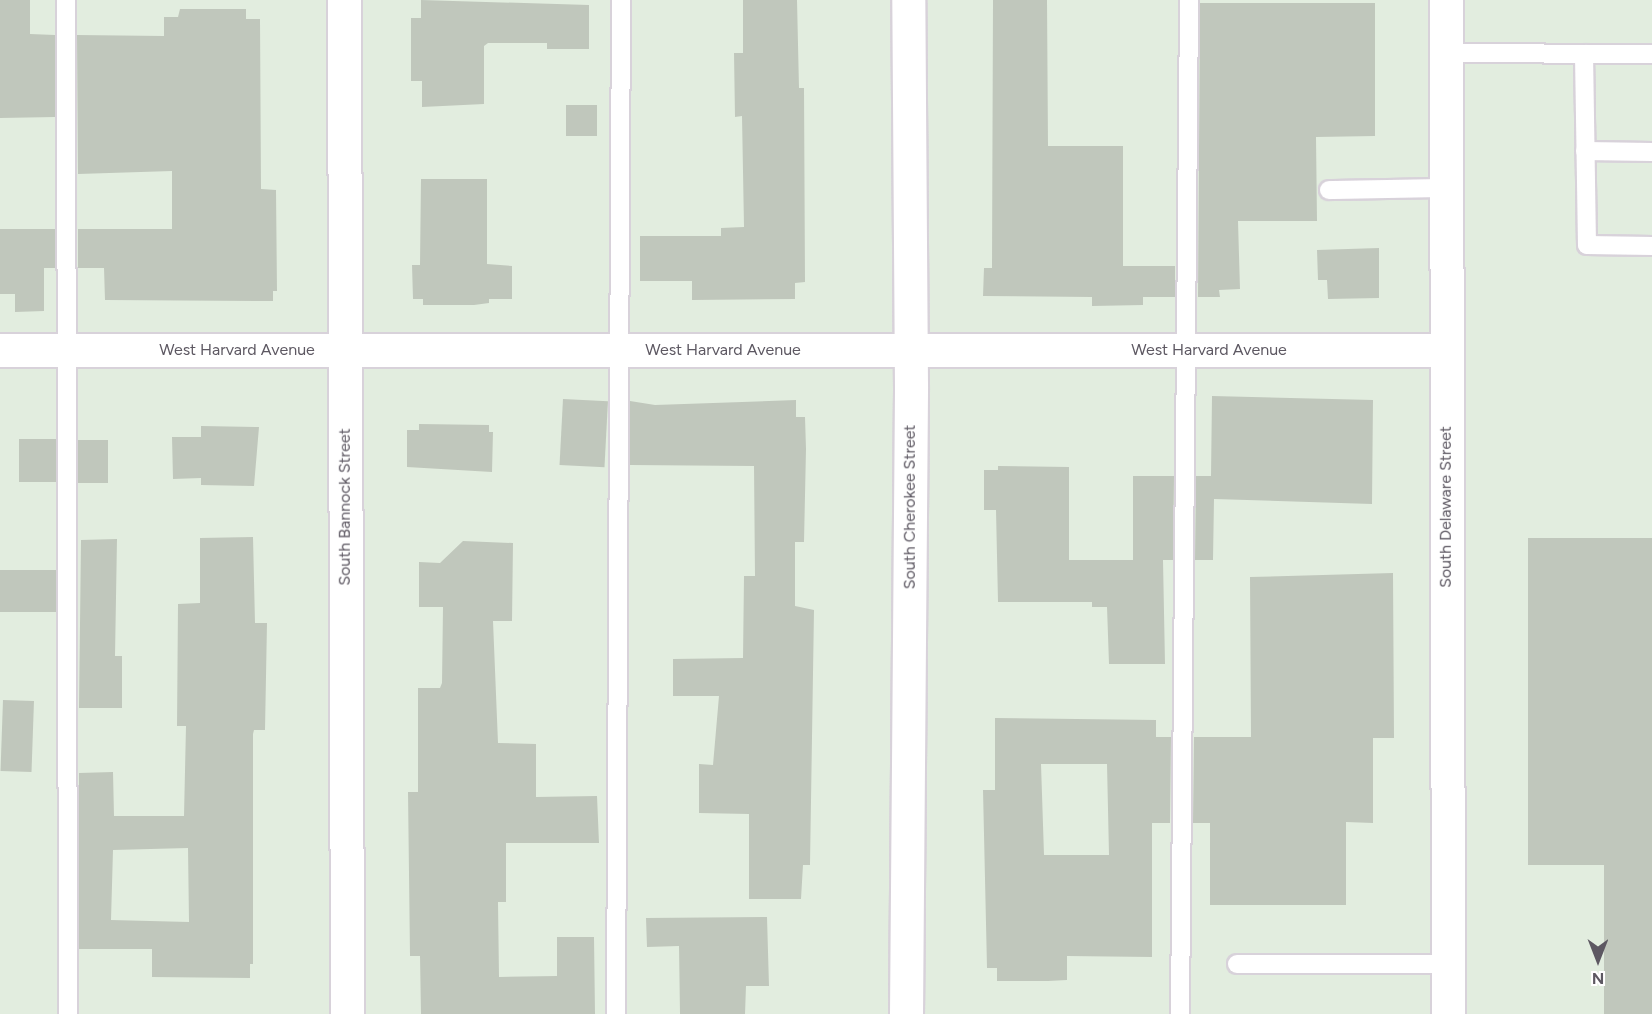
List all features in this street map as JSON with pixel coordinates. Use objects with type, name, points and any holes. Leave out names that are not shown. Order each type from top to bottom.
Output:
[{"type":"street","name":"South Bannock Street","points":[[344,0],[347,1014]]},
{"type":"street","name":"South Cherokee Street","points":[[906,1014],[910,350],[908,0]]},
{"type":"street","name":"South Delaware Street","points":[[1446,0],[1448,1014]]},
{"type":"street","name":"West Harvard Avenue","points":[[0,350],[1446,350]]},
{"type":"lane","points":[[66,0],[68,1014]]},
{"type":"lane","points":[[616,1014],[621,0]]},
{"type":"lane","points":[[1180,1014],[1188,350],[1189,0]]},
{"type":"lane","points":[[1446,53],[1652,54]]},
{"type":"lane","points":[[1584,54],[1587,245],[1652,246]]},
{"type":"lane","points":[[1585,151],[1652,152]]},
{"type":"lane","points":[[1329,190],[1446,188]]},
{"type":"lane","points":[[1236,964],[1448,964]]},
{"type":"building","points":[[0,0],[30,0],[30,34],[55,35],[55,117],[0,118]]},
{"type":"building","points":[[421,0],[589,5],[589,49],[547,49],[547,43],[488,43],[484,46],[484,104],[422,107],[422,81],[411,81],[411,18],[421,18]]},
{"type":"building","points":[[743,0],[797,0],[799,88],[804,88],[805,282],[795,283],[795,299],[692,300],[692,281],[640,281],[640,236],[721,236],[721,228],[744,227],[742,116],[735,117],[734,53],[743,53]]},
{"type":"building","points":[[993,0],[1047,0],[1048,146],[1123,146],[1123,266],[1175,266],[1175,297],[1143,297],[1143,305],[1092,306],[1092,297],[983,296],[984,268],[992,268]]},
{"type":"building","points":[[1200,3],[1375,3],[1375,136],[1316,137],[1317,221],[1238,221],[1240,289],[1219,290],[1220,297],[1198,297]]},
{"type":"building","points":[[180,9],[246,9],[246,19],[260,19],[261,189],[276,190],[277,291],[273,291],[273,301],[105,300],[104,268],[78,268],[78,229],[172,229],[172,171],[78,174],[77,35],[164,36],[164,17],[178,17]]},
{"type":"building","points":[[566,105],[597,105],[597,136],[566,136]]},
{"type":"building","points":[[421,179],[487,179],[487,264],[512,266],[512,299],[489,299],[489,303],[474,305],[423,305],[423,299],[413,299],[412,265],[420,265]]},
{"type":"building","points":[[0,229],[55,229],[55,268],[44,268],[44,311],[15,312],[15,294],[0,294]]},
{"type":"building","points":[[1379,248],[1379,298],[1328,299],[1327,280],[1318,280],[1317,250]]},
{"type":"building","points":[[1212,396],[1373,400],[1372,504],[1214,499],[1213,560],[1195,560],[1196,476],[1211,476]]},
{"type":"building","points":[[563,399],[608,401],[604,467],[560,465]]},
{"type":"building","points":[[796,400],[796,417],[805,417],[806,449],[804,542],[795,542],[795,606],[814,610],[810,865],[803,865],[801,899],[749,899],[749,814],[699,813],[699,764],[713,765],[719,696],[673,696],[673,659],[743,658],[744,576],[755,576],[754,466],[630,465],[630,401],[655,405]]},
{"type":"building","points":[[419,424],[489,425],[489,432],[493,432],[492,472],[407,467],[407,430],[419,430]]},
{"type":"building","points":[[201,426],[259,427],[254,486],[201,485],[201,478],[173,479],[172,437],[201,437]]},
{"type":"building","points":[[19,439],[56,439],[56,482],[19,482]]},
{"type":"building","points":[[78,440],[108,440],[108,483],[78,483]]},
{"type":"building","points":[[998,466],[1069,467],[1069,560],[1133,560],[1133,476],[1174,476],[1173,560],[1163,560],[1165,664],[1109,664],[1107,607],[1092,607],[1092,602],[998,602],[996,510],[984,510],[984,470],[998,470]]},
{"type":"building","points":[[253,537],[255,623],[267,623],[265,730],[254,730],[253,734],[253,964],[250,964],[250,978],[152,977],[152,949],[79,949],[79,773],[113,772],[114,816],[184,816],[186,726],[177,726],[178,604],[200,603],[200,538]],"holes":[[[188,848],[189,922],[111,920],[113,850]]]},
{"type":"building","points":[[1528,538],[1652,538],[1652,1014],[1604,1014],[1604,865],[1528,865]]},
{"type":"building","points":[[117,539],[115,656],[122,656],[122,708],[79,708],[81,540]]},
{"type":"building","points":[[463,541],[513,543],[512,621],[493,621],[498,743],[536,744],[536,797],[597,796],[599,843],[506,843],[506,902],[498,902],[499,977],[557,976],[557,937],[594,937],[595,1014],[421,1014],[420,956],[410,956],[408,792],[418,792],[418,688],[440,688],[442,683],[443,607],[419,607],[419,562],[440,563]]},
{"type":"building","points":[[0,570],[56,570],[56,612],[0,612]]},
{"type":"building","points":[[1393,573],[1394,738],[1373,738],[1373,823],[1346,822],[1346,905],[1210,905],[1210,823],[1193,823],[1194,737],[1251,737],[1250,577]]},
{"type":"building","points":[[3,700],[34,701],[32,772],[1,771]]},
{"type":"building","points":[[995,718],[1156,720],[1156,737],[1171,737],[1170,823],[1152,823],[1152,957],[1067,956],[1067,980],[997,981],[997,968],[987,968],[983,790],[995,790]],"holes":[[[1041,764],[1107,764],[1109,855],[1044,855]]]},
{"type":"building","points":[[767,917],[769,986],[746,986],[745,1014],[680,1014],[679,946],[647,947],[646,918]]}]
